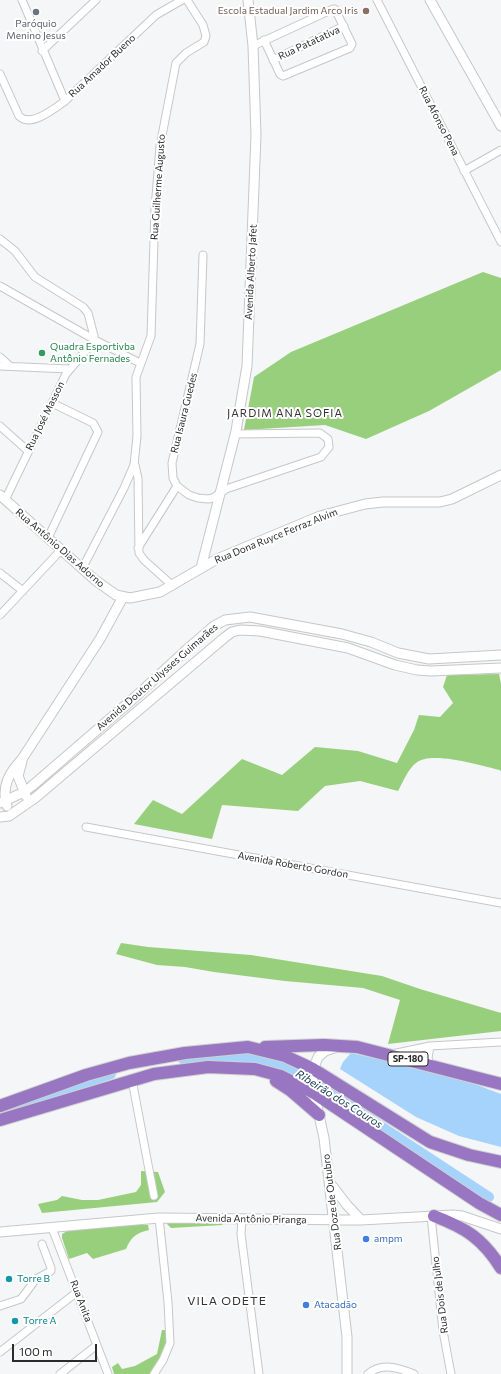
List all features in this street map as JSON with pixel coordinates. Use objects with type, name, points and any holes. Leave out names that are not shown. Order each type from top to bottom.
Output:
[{"type":"highway","points":[[0,1106],[86,1075],[129,1062],[185,1053],[248,1047],[340,1045]]},
{"type":"highway","name":"SP-180","points":[[340,1045],[390,1054],[476,1079],[501,1089]]},
{"type":"highway","points":[[248,1047],[285,1056],[430,1142],[469,1155],[501,1162]]},
{"type":"highway","points":[[0,1120],[154,1074],[182,1069],[227,1067],[255,1069],[281,1076],[314,1091],[485,1207],[501,1215]]},
{"type":"highway","points":[[255,1069],[290,1090],[319,1115]]},
{"type":"highway","points":[[476,1079],[501,1084]]},
{"type":"highway","points":[[433,1216],[458,1225],[469,1232],[492,1254],[501,1268]]},
{"type":"main road","name":"Avenida Alberto Jafet","points":[[201,568],[235,434],[247,366],[256,165],[253,46],[248,0]]},
{"type":"main road","points":[[430,0],[501,126]]},
{"type":"main road","name":"Rua Dona Ruyce Ferraz Alvim","points":[[123,597],[150,596],[173,586],[217,559],[320,516],[377,502],[446,500],[501,475]]},
{"type":"main road","name":"Rua Antônio Dias Adorno","points":[[2,497],[82,569],[112,592],[123,597]]},
{"type":"main road","points":[[208,539],[211,550],[217,559]]},
{"type":"main road","points":[[5,816],[3,795],[11,771],[22,759],[100,639],[123,597]]},
{"type":"main road","name":"Avenida Doutor Ulysses Guimarães","points":[[3,795],[24,792],[134,698],[184,652],[220,623],[237,618],[250,617],[342,634],[363,639],[411,656],[432,659],[501,655]]},
{"type":"main road","name":"Avenida Doutor Ulysses Guimarães","points":[[5,816],[30,802],[162,689],[232,632],[240,630],[260,630],[348,648],[395,665],[417,670],[431,671],[501,668]]},
{"type":"main road","points":[[348,648],[359,647],[384,657],[387,655],[388,649]]},
{"type":"main road","points":[[162,689],[162,680],[177,666],[184,652]]},
{"type":"main road","points":[[395,665],[393,660],[397,656],[425,661],[432,659]]},
{"type":"main road","points":[[22,759],[18,772],[24,792],[30,802]]},
{"type":"main road","points":[[3,795],[13,783],[21,783]]},
{"type":"main road","points":[[312,1071],[318,1057],[325,1051],[340,1045]]},
{"type":"main road","name":"Rua Doze de Outubro","points":[[312,1071],[314,1091],[324,1138],[347,1337],[347,1374]]},
{"type":"main road","points":[[329,1182],[347,1206],[361,1220]]},
{"type":"main road","name":"Avenida Antônio Piranga","points":[[0,1232],[159,1218],[361,1220],[433,1216],[462,1216],[501,1229]]},
{"type":"street","points":[[42,50],[96,0]]},
{"type":"street","name":"Rua Amador Bueno","points":[[0,74],[18,116],[23,120],[30,120],[55,108],[65,101],[156,15],[182,0]]},
{"type":"street","name":"Rua Guilherme Augusto","points":[[140,363],[151,336],[155,209],[161,141],[176,63],[186,53],[205,41],[206,34],[203,25],[187,0]]},
{"type":"street","name":"Rua Afonso Pena","points":[[377,0],[501,242]]},
{"type":"street","points":[[24,2],[42,50],[65,101]]},
{"type":"street","points":[[253,46],[264,40],[333,9],[337,11],[352,44],[350,48],[283,76],[280,74],[264,40]]},
{"type":"street","name":"Rua Patatativa","points":[[273,60],[344,26]]},
{"type":"street","points":[[464,171],[501,150]]},
{"type":"street","points":[[0,239],[15,251],[35,278],[83,307],[88,313],[95,340]]},
{"type":"street","name":"Rua Isaura Guedes","points":[[176,486],[173,478],[172,463],[200,344],[203,255]]},
{"type":"street","points":[[0,286],[95,340],[140,363],[136,377],[137,436],[134,465],[138,495],[138,548],[144,560],[173,586]]},
{"type":"street","name":"Rua José Masson","points":[[2,497],[28,451],[70,369],[95,340]]},
{"type":"street","points":[[0,357],[10,366]]},
{"type":"street","points":[[0,366],[70,369]]},
{"type":"street","points":[[48,538],[98,432],[93,423],[52,403]]},
{"type":"street","points":[[0,426],[28,451]]},
{"type":"street","points":[[138,548],[176,486],[198,498],[213,498],[226,489],[321,457],[328,450],[330,444],[326,436],[320,433],[235,434]]},
{"type":"street","points":[[82,569],[124,488],[134,465]]},
{"type":"street","points":[[124,488],[138,495]]},
{"type":"street","points":[[0,615],[61,550]]},
{"type":"street","points":[[0,573],[22,591]]},
{"type":"street","name":"Avenida Roberto Gordon","points":[[86,827],[501,903]]},
{"type":"street","points":[[390,1054],[430,1046],[501,1042]]},
{"type":"street","points":[[430,1046],[430,1065]]},
{"type":"street","points":[[132,1080],[154,1196]]},
{"type":"street","name":"Rua Dois de Julho","points":[[433,1216],[444,1331],[451,1374]]},
{"type":"street","points":[[154,1374],[163,1360],[170,1344],[168,1302],[159,1218]]},
{"type":"street","points":[[242,1219],[241,1234],[259,1374]]},
{"type":"street","name":"Rua Anita","points":[[52,1228],[78,1292],[108,1374]]},
{"type":"street","points":[[0,1306],[21,1299],[36,1279],[51,1272],[52,1268],[42,1244]]},
{"type":"street","points":[[1,1351],[78,1292]]},
{"type":"street","points":[[60,1374],[97,1345]]},
{"type":"street","points":[[368,1374],[380,1368],[414,1374]]},
{"type":"green space","points":[[483,272],[501,278],[501,370],[429,411],[366,439],[325,425],[244,430],[254,377],[291,352]]},
{"type":"green space","points":[[499,674],[501,684],[501,772],[500,770],[457,760],[444,758],[423,759],[413,766],[398,791],[360,781],[325,786],[298,811],[222,805],[212,839],[134,824],[153,800],[182,814],[242,759],[282,775],[315,747],[358,751],[397,763],[414,730],[419,715],[440,717],[453,703],[443,687],[447,675]]},
{"type":"green space","points":[[121,943],[148,947],[251,955],[382,976],[501,1013],[501,1031],[388,1044],[400,1000],[363,988],[285,981],[185,967],[157,965],[116,954]]},
{"type":"green space","points":[[141,1171],[158,1172],[165,1192],[157,1202],[42,1213],[38,1204],[57,1200],[62,1196],[82,1200],[98,1200],[136,1192],[141,1185]]},
{"type":"green space","points":[[168,1221],[220,1223],[223,1225],[171,1228],[167,1224]]},
{"type":"green space","points":[[117,1225],[148,1225],[149,1230],[134,1236],[126,1249],[93,1259],[87,1253],[69,1259],[62,1234],[69,1230]]},
{"type":"green space","points":[[162,1330],[168,1330],[167,1342],[160,1359],[151,1374],[114,1374],[112,1367],[118,1363],[122,1369],[135,1366],[157,1354]]},
{"type":"water","points":[[351,1053],[451,1075],[501,1094],[501,1147],[459,1136],[416,1117],[340,1069],[343,1062]]},
{"type":"waterway","name":"Ribeirão dos Couros","points":[[183,1059],[215,1056],[248,1057],[280,1064],[298,1072],[489,1197]]},
{"type":"waterway","name":"Ribeirão dos Couros","points":[[0,1113],[111,1074]]},
{"type":"place","name":"Escola Estadual Jardim Arco Iris","points":[[366,11]]},
{"type":"place","name":"Paróquio Menino Jesus","points":[[36,12]]},
{"type":"place","name":"Quadra Esportivba Antônio Fernades","points":[[42,353]]},
{"type":"place","name":"ampm","points":[[366,1239]]},
{"type":"place","name":"Torre B","points":[[9,1279]]},
{"type":"place","name":"Atacadão","points":[[306,1305]]},
{"type":"place","name":"Torre A","points":[[15,1321]]},
{"type":"district","name":"JARDIM ANA SOFIA","points":[[285,413]]},
{"type":"district","name":"VILA ODETE","points":[[227,1301]]}]
